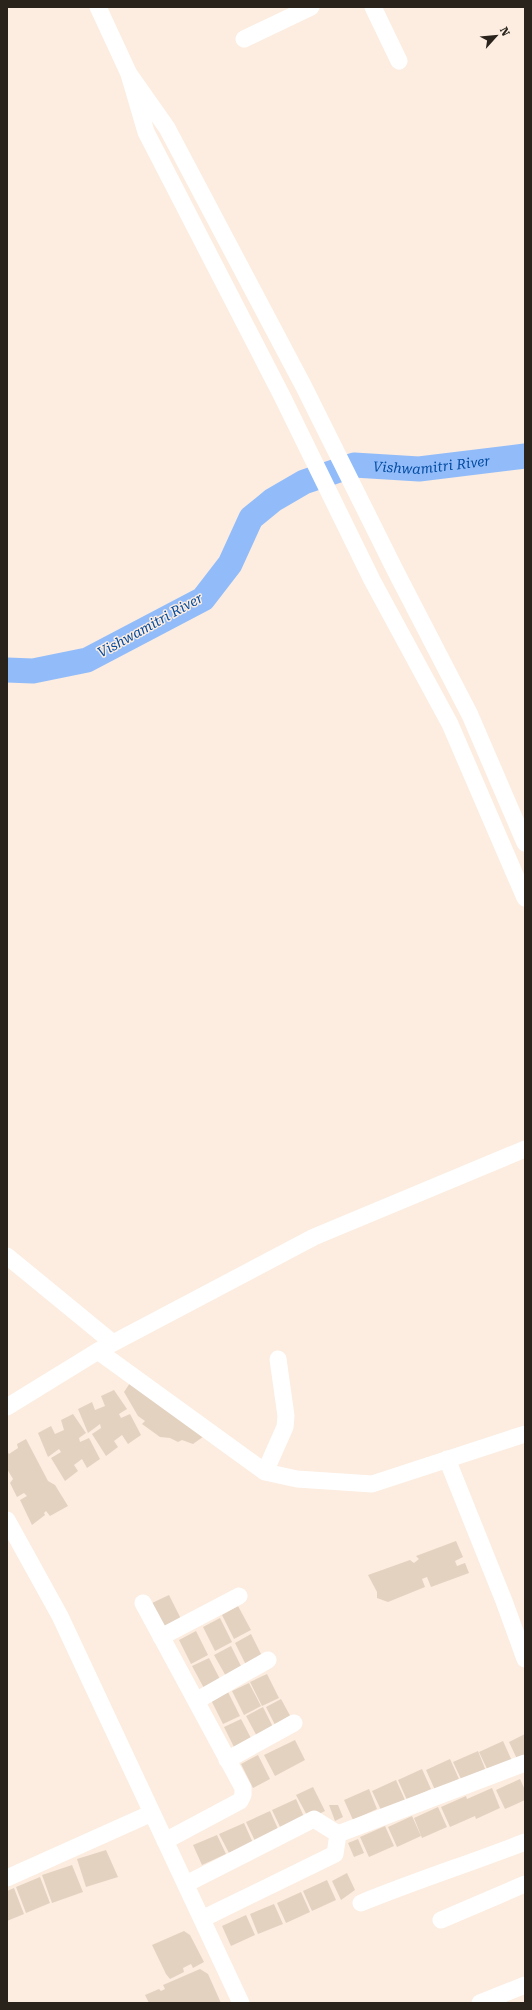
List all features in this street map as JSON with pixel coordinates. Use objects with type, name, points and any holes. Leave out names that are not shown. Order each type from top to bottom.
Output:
[{"type":"street","points":[[98,7],[129,74],[146,132],[282,396],[372,580],[450,724],[525,898]]},
{"type":"street","points":[[244,39],[311,7]]},
{"type":"street","points":[[373,7],[399,61]]},
{"type":"street","points":[[129,74],[167,128],[304,387],[395,570],[470,714],[525,843]]},
{"type":"street","points":[[7,1407],[106,1347],[314,1237],[525,1149]]},
{"type":"street","points":[[7,1256],[106,1347],[265,1472],[297,1479],[372,1484],[525,1434]]},
{"type":"street","points":[[265,1472],[285,1427],[286,1416],[278,1359]]},
{"type":"street","points":[[447,1459],[504,1601],[525,1659]]},
{"type":"street","points":[[7,1520],[60,1616],[241,2003]]},
{"type":"street","points":[[161,1637],[239,1596]]},
{"type":"street","points":[[143,1603],[243,1788],[243,1795],[240,1801],[165,1841]]},
{"type":"street","points":[[196,1701],[268,1660]]},
{"type":"street","points":[[227,1760],[294,1724]]},
{"type":"street","points":[[338,1834],[525,1763]]},
{"type":"street","points":[[7,1878],[152,1813]]},
{"type":"street","points":[[186,1884],[314,1819],[338,1834]]},
{"type":"street","points":[[202,1920],[335,1854],[338,1834]]},
{"type":"street","points":[[361,1904],[414,1882],[475,1862],[525,1842]]},
{"type":"street","points":[[441,1920],[525,1884]]},
{"type":"street","points":[[480,2003],[525,1985]]},
{"type":"building","points":[[132,1380],[207,1434],[193,1444],[182,1440],[178,1442],[170,1438],[160,1437],[142,1424],[145,1421],[138,1416],[124,1392]]},
{"type":"building","points":[[114,1390],[127,1409],[119,1414],[121,1418],[130,1414],[141,1435],[128,1444],[122,1435],[114,1441],[118,1447],[106,1456],[92,1434],[101,1428],[100,1424],[88,1433],[78,1409],[92,1402],[95,1410],[105,1406],[101,1396]]},
{"type":"building","points":[[73,1414],[86,1433],[79,1438],[80,1442],[89,1438],[100,1459],[87,1468],[82,1459],[74,1465],[78,1471],[65,1481],[51,1458],[61,1452],[59,1449],[48,1457],[38,1433],[51,1426],[55,1434],[64,1430],[61,1420]]},
{"type":"building","points":[[26,1439],[48,1481],[55,1485],[68,1506],[50,1516],[46,1511],[44,1513],[45,1515],[32,1525],[20,1500],[27,1496],[24,1493],[17,1497],[10,1483],[13,1479],[7,1469],[7,1451],[9,1454],[18,1448],[17,1444]]},
{"type":"building","points":[[456,1541],[463,1557],[455,1561],[457,1566],[465,1563],[469,1573],[431,1587],[427,1577],[422,1579],[425,1587],[388,1602],[377,1598],[377,1592],[368,1575],[410,1560],[414,1563],[419,1559],[416,1556]]},
{"type":"building","points":[[169,1595],[181,1619],[164,1627],[152,1603]]},
{"type":"building","points":[[238,1606],[251,1630],[234,1639],[222,1615]]},
{"type":"building","points":[[220,1618],[232,1642],[215,1651],[203,1627]]},
{"type":"building","points":[[196,1631],[208,1655],[191,1664],[179,1640]]},
{"type":"building","points":[[251,1634],[263,1658],[247,1667],[235,1643]]},
{"type":"building","points":[[231,1646],[243,1670],[227,1678],[214,1655]]},
{"type":"building","points":[[209,1658],[221,1681],[205,1690],[192,1666]]},
{"type":"building","points":[[267,1674],[279,1698],[262,1706],[250,1682]]},
{"type":"building","points":[[249,1683],[261,1706],[244,1715],[232,1691]]},
{"type":"building","points":[[228,1692],[240,1716],[223,1724],[211,1700]]},
{"type":"building","points":[[281,1699],[293,1721],[277,1729],[266,1707]]},
{"type":"building","points":[[263,1707],[275,1731],[259,1740],[246,1716]]},
{"type":"building","points":[[241,1719],[253,1742],[236,1751],[224,1727]]},
{"type":"building","points":[[525,1734],[525,1758],[518,1761],[509,1742]]},
{"type":"building","points":[[295,1740],[305,1760],[275,1776],[264,1755]]},
{"type":"building","points":[[503,1741],[512,1761],[488,1771],[479,1752]]},
{"type":"building","points":[[478,1751],[486,1771],[462,1781],[453,1762]]},
{"type":"building","points":[[258,1755],[270,1779],[253,1788],[241,1764]]},
{"type":"building","points":[[450,1759],[459,1779],[435,1790],[426,1770]]},
{"type":"building","points":[[422,1769],[431,1789],[407,1800],[398,1780]]},
{"type":"building","points":[[520,1779],[525,1790],[525,1800],[505,1809],[496,1790]]},
{"type":"building","points":[[396,1780],[405,1800],[381,1810],[372,1791]]},
{"type":"building","points":[[313,1787],[325,1811],[309,1819],[296,1795]]},
{"type":"building","points":[[492,1788],[500,1808],[476,1819],[475,1816],[450,1827],[441,1807],[466,1796],[467,1799]]},
{"type":"building","points":[[369,1789],[377,1809],[353,1820],[344,1800]]},
{"type":"building","points":[[296,1799],[305,1819],[281,1829],[272,1810]]},
{"type":"building","points":[[329,1805],[338,1805],[343,1817],[335,1821]]},
{"type":"building","points":[[438,1807],[447,1827],[422,1838],[414,1818]]},
{"type":"building","points":[[270,1811],[279,1831],[255,1841],[246,1822]]},
{"type":"building","points":[[412,1816],[421,1836],[397,1847],[388,1827]]},
{"type":"building","points":[[244,1823],[253,1843],[229,1853],[219,1834]]},
{"type":"building","points":[[385,1826],[394,1846],[369,1857],[360,1837]]},
{"type":"building","points":[[217,1835],[226,1854],[202,1865],[193,1845]]},
{"type":"building","points":[[358,1839],[364,1853],[354,1857],[348,1843]]},
{"type":"building","points":[[106,1850],[118,1877],[86,1887],[77,1859]]},
{"type":"building","points":[[72,1865],[83,1892],[52,1903],[42,1875]]},
{"type":"building","points":[[347,1873],[355,1890],[341,1900],[332,1881]]},
{"type":"building","points":[[40,1877],[50,1903],[26,1913],[16,1887]]},
{"type":"building","points":[[327,1880],[336,1900],[312,1911],[303,1891]]},
{"type":"building","points":[[14,1888],[24,1914],[7,1921],[7,1891]]},
{"type":"building","points":[[301,1892],[310,1912],[286,1923],[277,1903]]},
{"type":"building","points":[[274,1904],[283,1924],[258,1934],[250,1914]]},
{"type":"building","points":[[246,1915],[255,1935],[231,1946],[222,1926]]},
{"type":"building","points":[[184,1931],[190,1935],[204,1962],[193,1968],[191,1964],[183,1968],[184,1972],[170,1979],[152,1945]]},
{"type":"building","points":[[200,1969],[208,1974],[221,2003],[149,2003],[145,1995],[159,1989],[161,1991],[165,1989],[163,1985]]},
{"type":"waterway","name":"Vishwamitri River","points":[[7,670],[33,671],[87,660],[203,599],[230,564],[251,518],[273,500],[304,482],[354,465],[419,469],[525,456]]}]
